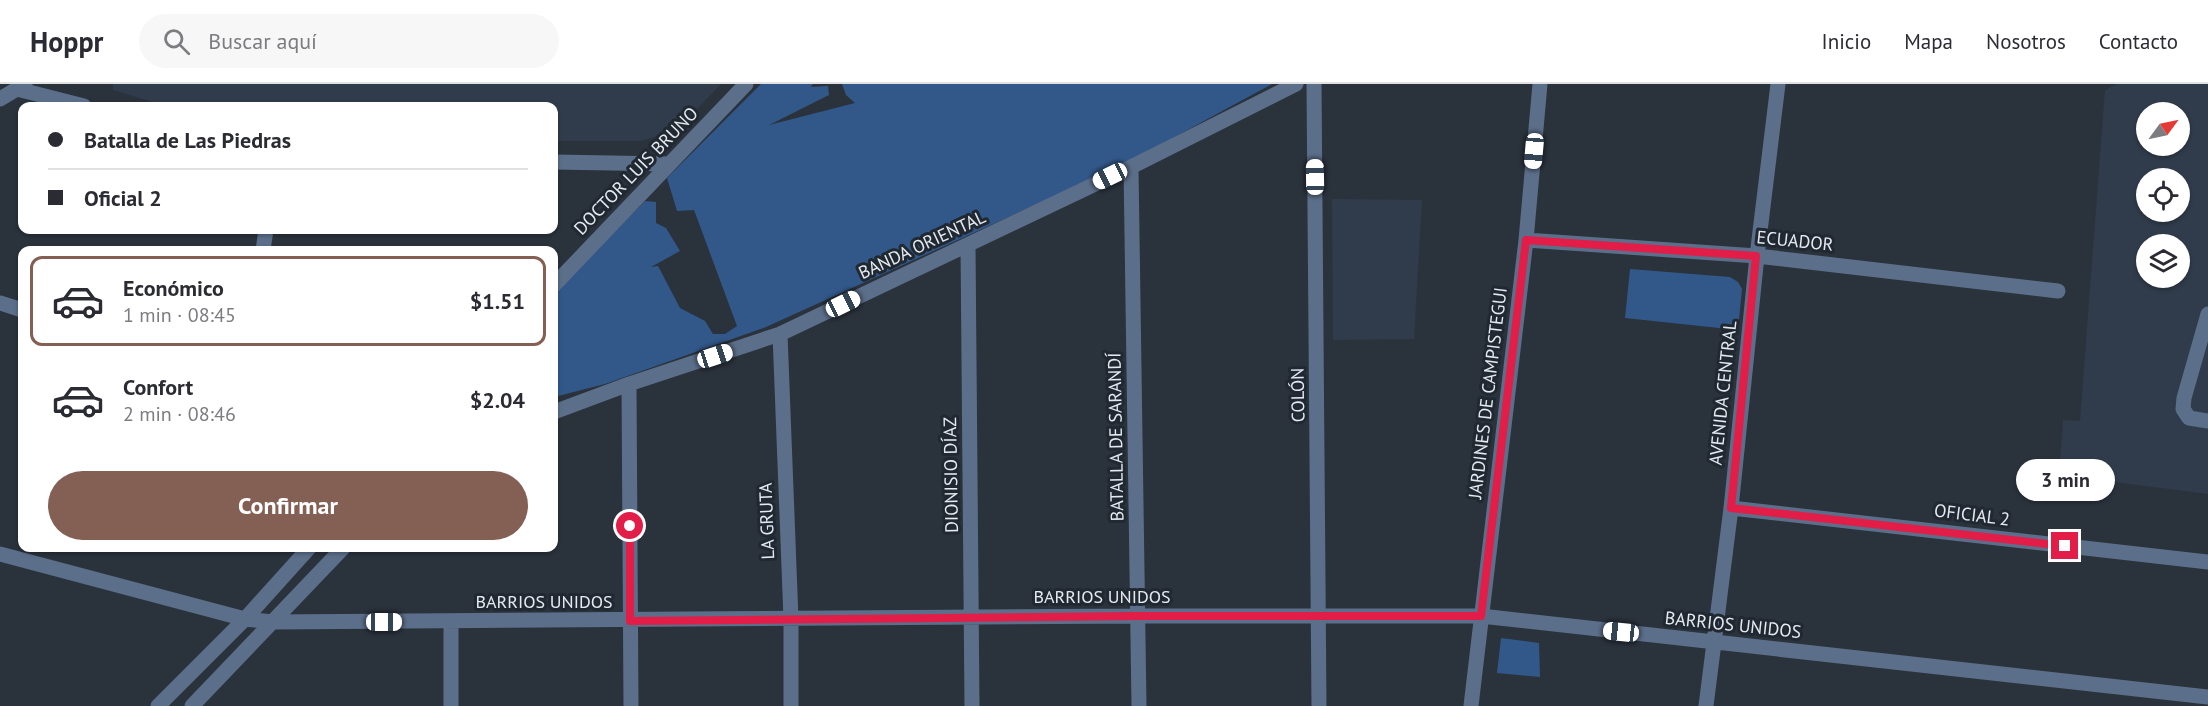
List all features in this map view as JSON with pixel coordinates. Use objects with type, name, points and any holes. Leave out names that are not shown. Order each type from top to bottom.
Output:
[{"type":"street","name":"DOCTOR LUIS BRUNO","points":[[558,281],[746,84]]},
{"type":"street","name":"BANDA ORIENTAL","points":[[558,411],[629,384],[780,334],[1131,167],[1296,84]]},
{"type":"street","name":"COLÓN","points":[[1314,84],[1319,706]]},
{"type":"street","name":"JARDINES DE CAMPISTEGUI","points":[[1471,706],[1526,240],[1540,84]]},
{"type":"street","name":"AVENIDA CENTRAL","points":[[1706,706],[1731,508],[1756,256],[1778,84]]},
{"type":"street","points":[[0,99],[21,86],[71,102]]},
{"type":"street","points":[[558,162],[669,164]]},
{"type":"street","name":"BATALLA DE SARANDÍ","points":[[1131,167],[1139,706]]},
{"type":"street","name":"ECUADOR","points":[[1526,240],[1756,256],[2058,291]]},
{"type":"street","name":"DIONISIO DÍAZ","points":[[968,244],[972,706]]},
{"type":"street","points":[[0,303],[18,309]]},
{"type":"street","points":[[2208,314],[2184,398],[2183,409],[2189,418],[2208,421]]},
{"type":"street","name":"LA GRUTA","points":[[780,334],[791,706]]},
{"type":"street","points":[[629,384],[631,706]]},
{"type":"street","name":"OFICIAL 2","points":[[1731,508],[2208,562]]},
{"type":"street","points":[[158,706],[245,619],[305,552]]},
{"type":"street","points":[[192,706],[339,552]]},
{"type":"street","name":"BARRIOS UNIDOS","points":[[0,554],[245,619],[273,622],[1481,616],[2208,697]]},
{"type":"street","points":[[451,622],[451,706]]},
{"type":"shaded area","points":[[113,84],[721,84],[677,130],[642,141],[558,141],[558,102],[153,102],[113,90]]},
{"type":"shaded area","points":[[761,84],[828,86],[829,95],[769,125],[855,103],[846,95],[842,84],[1272,84],[1121,166],[766,327],[605,384],[558,396],[558,289],[645,201],[656,202],[656,223],[666,228],[680,251],[651,267],[658,266],[680,308],[705,321],[713,334],[725,334],[737,326],[694,210],[677,211],[667,178]]},
{"type":"shaded area","points":[[2117,84],[2208,84],[2208,494],[2059,475],[2063,420],[2080,421],[2105,90]]},
{"type":"shaded area","points":[[1332,199],[1422,200],[1414,339],[1333,340]]},
{"type":"shaded area","points":[[1630,269],[1730,277],[1738,282],[1742,289],[1738,330],[1625,318]]},
{"type":"shaded area","points":[[1501,638],[1539,643],[1540,677],[1497,673]]},
{"type":"route","points":[[630,526],[630,621],[1138,616],[1481,616],[1526,240],[1756,256],[1731,508],[2065,546]]}]
